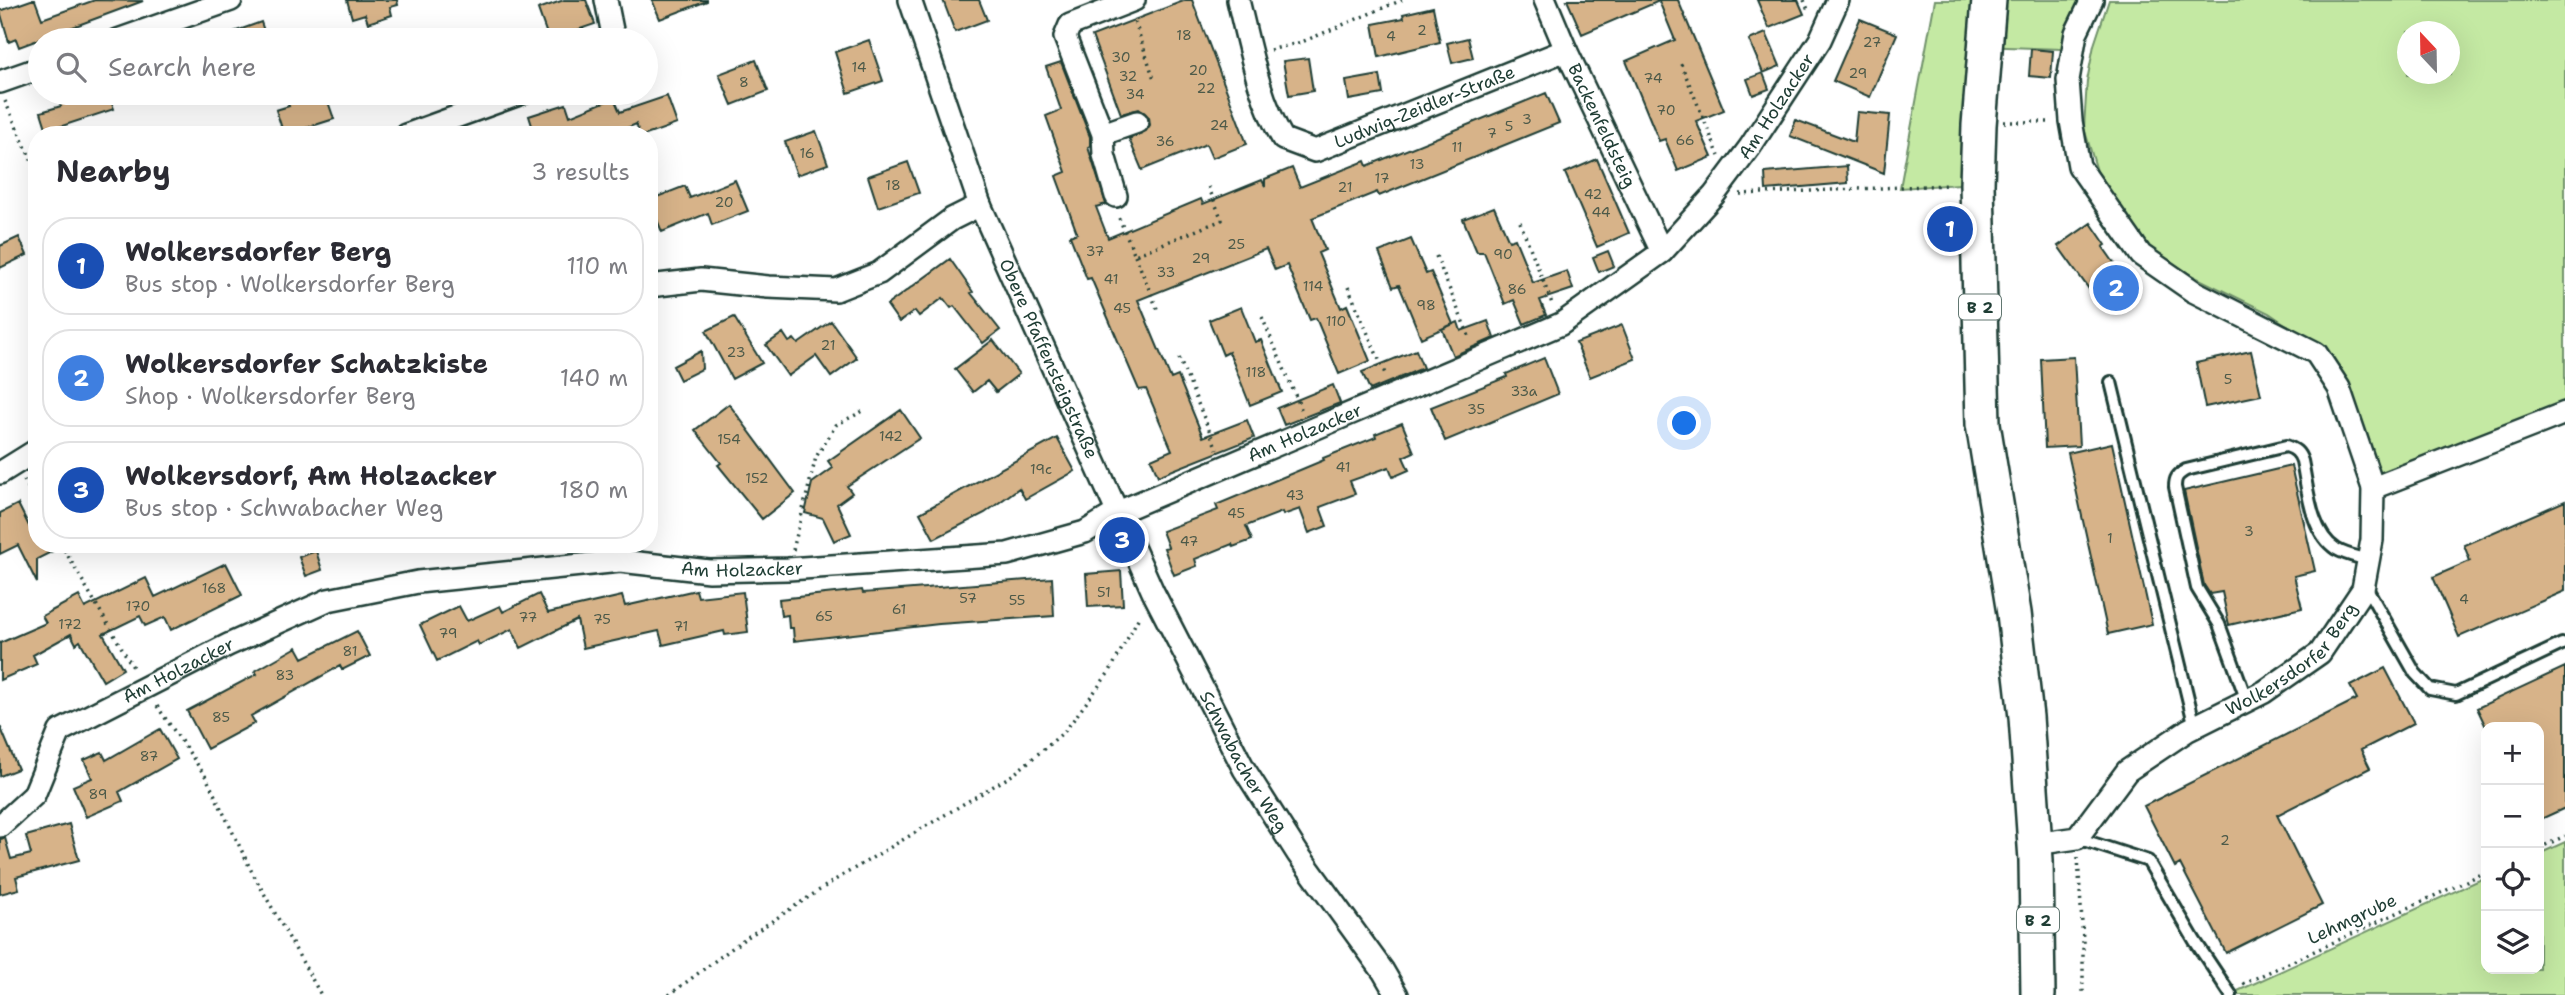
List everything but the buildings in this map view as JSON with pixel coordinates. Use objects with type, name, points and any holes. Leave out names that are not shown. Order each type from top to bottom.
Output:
[{"type":"main road","name":"B 2","points":[[1989,0],[1977,184],[1983,424],[2014,613],[2026,717],[2039,907],[2038,995]]},
{"type":"street","points":[[152,28],[231,0]]},
{"type":"street","points":[[606,0],[612,28]]},
{"type":"street","name":"Obere Pfaffensteigstraße","points":[[910,0],[980,205],[1116,513]]},
{"type":"street","points":[[1238,0],[1251,54]]},
{"type":"street","name":"Backenfeldsteig","points":[[1545,0],[1662,252]]},
{"type":"street","name":"Am Holzacker","points":[[626,553],[709,571],[788,569],[1007,554],[1085,532],[1116,513],[1560,324],[1662,252],[1714,195],[1776,110],[1820,40],[1838,0]]},
{"type":"street","name":"Wolkersdorfer Berg","points":[[2077,838],[2127,771],[2195,727],[2264,692],[2320,653],[2363,589],[2372,540],[2373,488],[2340,388],[2316,353],[2193,291],[2141,255],[2079,166],[2071,121],[2068,80],[2076,33],[2092,0]]},
{"type":"street","points":[[1116,196],[1104,155],[1103,134],[1065,37],[1070,25],[1131,1]]},
{"type":"street","name":"Ludwig-Zeidler-Straße","points":[[1251,54],[1274,125],[1283,139],[1315,151],[1566,50]]},
{"type":"street","points":[[2,91],[28,75]]},
{"type":"street","points":[[431,126],[489,105]]},
{"type":"street","points":[[1103,134],[1137,122]]},
{"type":"street","points":[[658,285],[701,279],[768,287],[836,290],[879,273],[952,219],[980,205]]},
{"type":"street","points":[[2373,488],[2565,412]]},
{"type":"street","points":[[0,473],[28,456]]},
{"type":"street","name":"Schwabacher Weg","points":[[1116,513],[1153,592],[1244,769],[1298,854],[1384,971],[1397,995]]},
{"type":"street","name":"Am Holzacker","points":[[0,826],[34,795],[60,731],[228,645],[328,600],[418,582],[614,553]]},
{"type":"street","points":[[2035,844],[2077,838]]},
{"type":"lane","points":[[2111,382],[2195,727]]},
{"type":"lane","points":[[2247,701],[2219,624],[2197,588],[2175,487],[2175,479],[2179,474],[2286,446],[2293,448],[2302,461],[2315,518],[2323,536],[2337,549],[2368,560]]},
{"type":"lane","points":[[2364,582],[2415,673],[2430,690],[2456,694],[2562,644]]},
{"type":"lane","points":[[2077,838],[2148,861],[2195,941],[2230,993]]},
{"type":"path","points":[[1251,54],[1303,42],[1402,0]]},
{"type":"path","points":[[1131,1],[1154,79]]},
{"type":"path","points":[[1681,64],[1728,178]]},
{"type":"path","points":[[2,91],[28,152]]},
{"type":"path","points":[[2001,122],[2071,121]]},
{"type":"path","points":[[1714,195],[1952,185]]},
{"type":"path","points":[[1135,255],[1222,220],[1208,186]]},
{"type":"path","points":[[1119,218],[1158,311]]},
{"type":"path","points":[[1520,222],[1560,324]]},
{"type":"path","points":[[1436,256],[1477,358]]},
{"type":"path","points":[[1348,287],[1393,394]]},
{"type":"path","points":[[1262,317],[1310,429]]},
{"type":"path","points":[[1179,358],[1225,467]]},
{"type":"path","points":[[788,569],[816,457],[836,425],[865,410]]},
{"type":"path","points":[[66,553],[145,688],[206,777],[252,872],[321,995]]},
{"type":"path","points":[[669,995],[743,940],[824,888],[1014,774],[1065,732],[1110,671],[1153,592]]},
{"type":"path","points":[[2544,846],[2565,836]]},
{"type":"path","points":[[2077,838],[2083,940],[2083,995]]},
{"type":"path","name":"Lehmgrube","points":[[2230,993],[2481,874]]},
{"type":"green space","points":[[1935,0],[2086,0],[2062,49],[1979,46],[1975,183],[1900,188]]},
{"type":"green space","points":[[2109,0],[2565,0],[2565,421],[2384,491],[2349,385],[2320,348],[2269,313],[2191,275],[2144,244],[2100,181],[2084,128],[2087,81],[2094,45]]},
{"type":"green space","points":[[2565,842],[2565,995],[2229,995],[2481,879],[2481,974],[2544,974],[2544,852]]},
{"type":"place","name":"Wolkersdorfer Berg","points":[[1950,229]]},
{"type":"place","name":"Wolkersdorfer Schatzkiste","points":[[2116,288]]},
{"type":"place","name":"Wolkersdorf, Am Holzacker","points":[[1122,540]]}]
